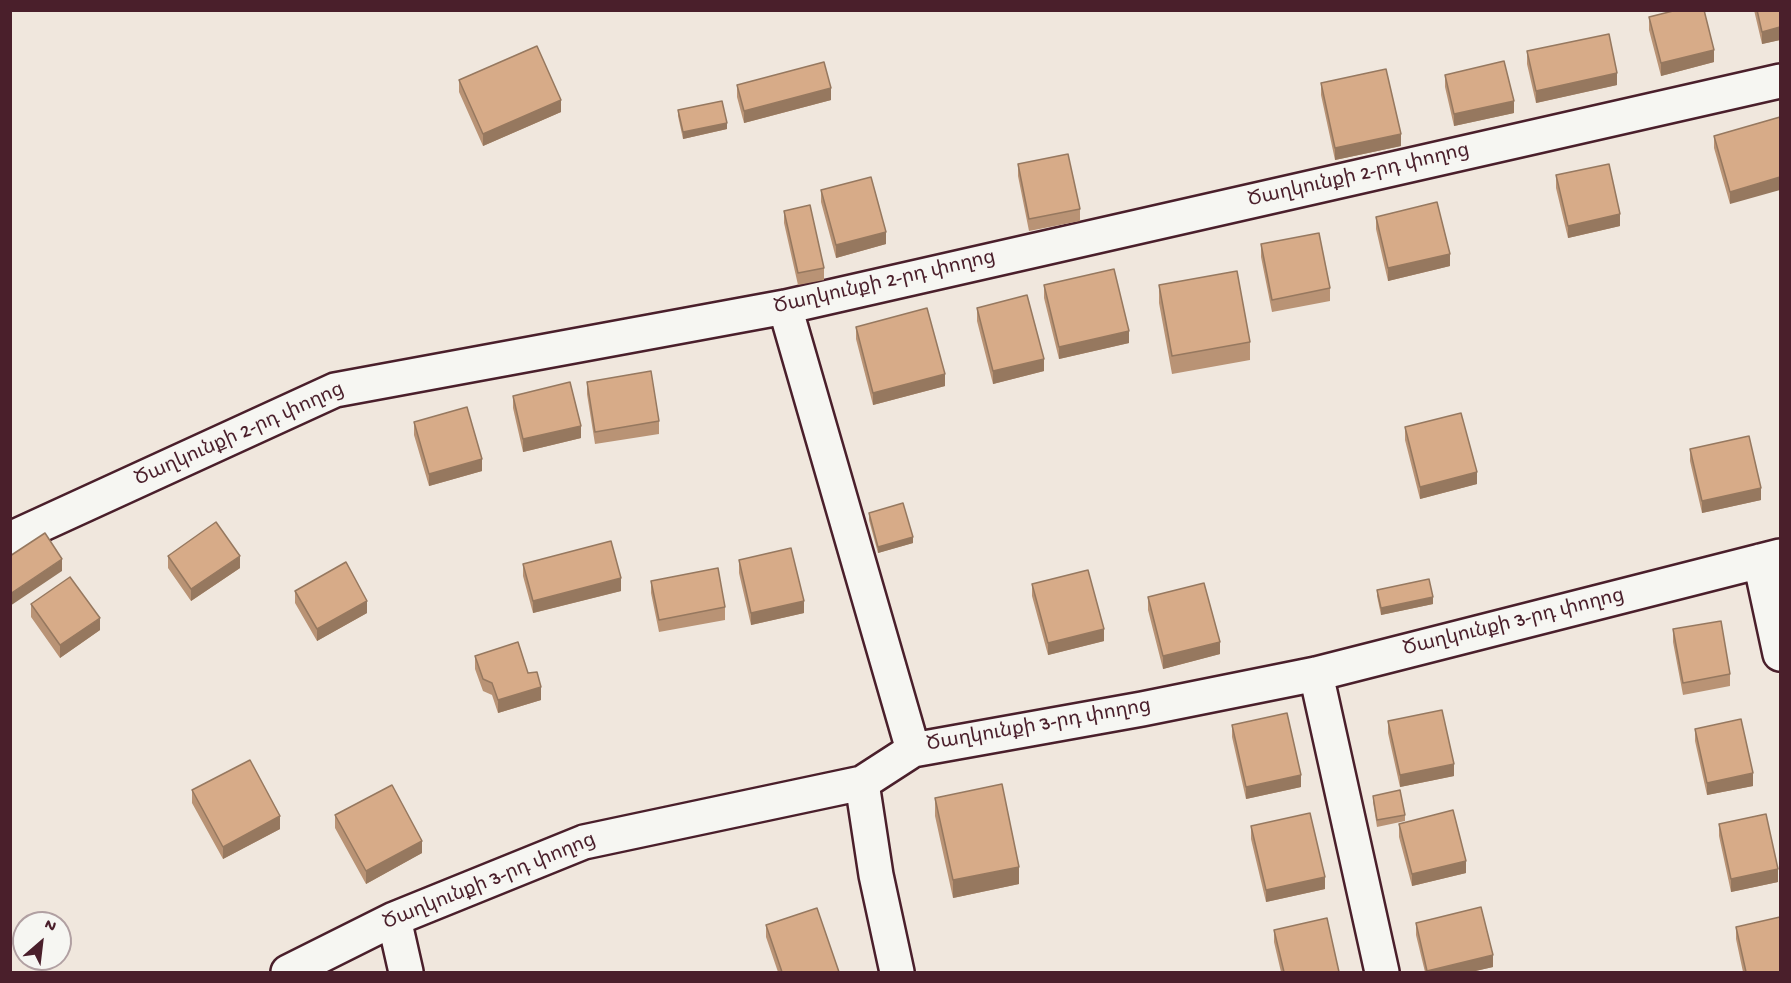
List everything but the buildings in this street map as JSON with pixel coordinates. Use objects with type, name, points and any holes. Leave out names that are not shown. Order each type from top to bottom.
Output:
[{"type":"street","name":"Ծաղկունքի 2-րդ փողոց","points":[[10,539],[335,390],[785,307],[1780,81]]},
{"type":"street","points":[[785,307],[913,750]]},
{"type":"street","points":[[1770,558],[1780,654]]},
{"type":"street","name":"Ծաղկունքի 3-րդ փողոց","points":[[288,972],[394,919],[585,842],[862,783],[913,750],[1142,709],[1316,674],[1770,558]]},
{"type":"street","points":[[1316,674],[1382,972]]},
{"type":"street","points":[[862,783],[876,875],[897,972]]},
{"type":"street","points":[[394,919],[406,972]]}]
